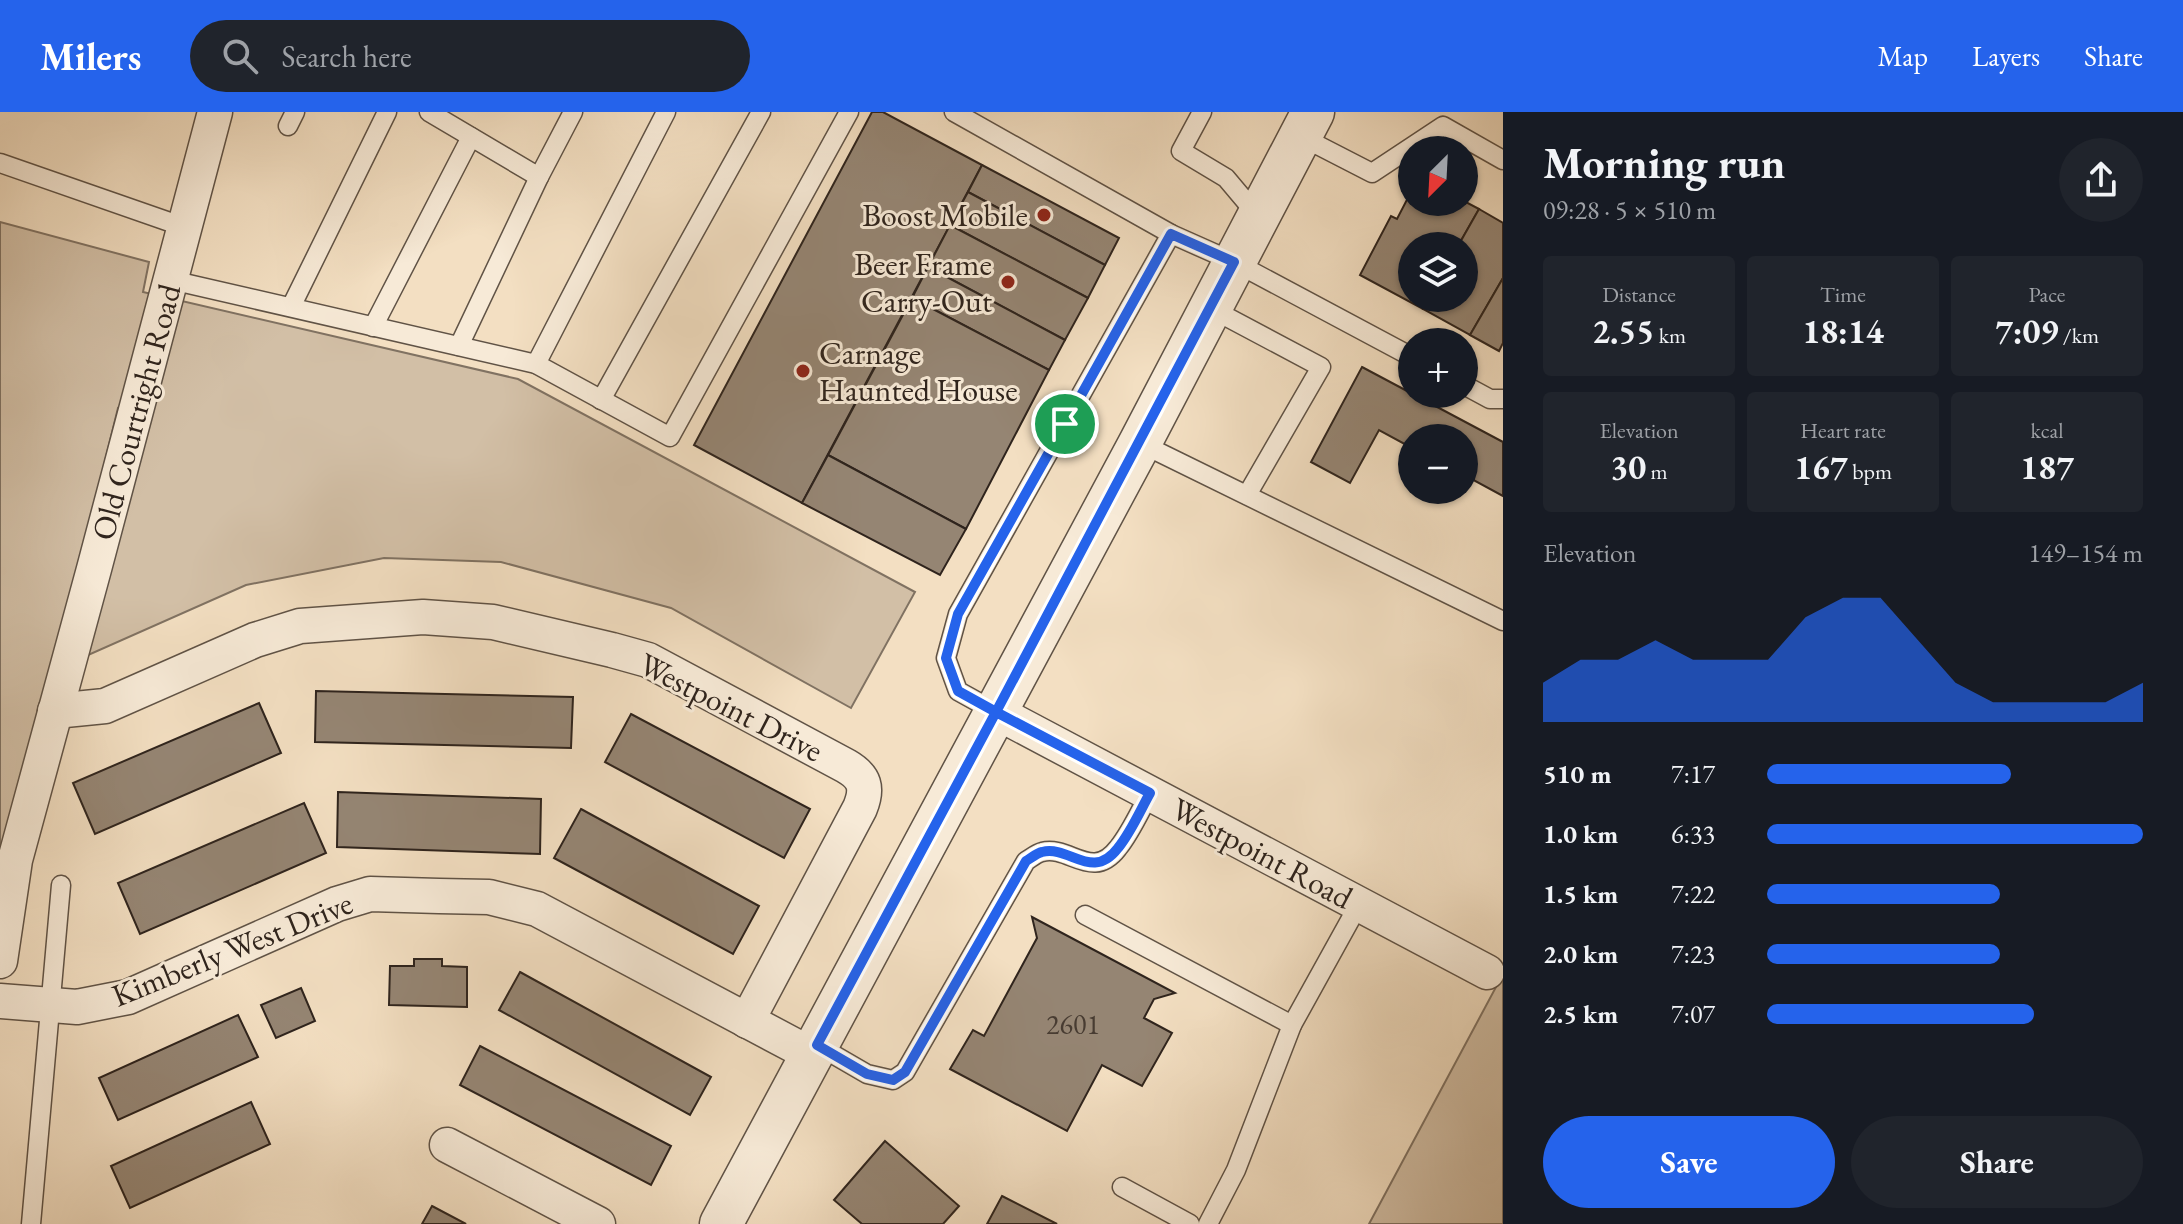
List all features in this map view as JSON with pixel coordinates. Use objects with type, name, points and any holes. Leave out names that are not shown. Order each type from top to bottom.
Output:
[{"type":"street","name":"Old Courtright Road","points":[[0,961],[15,860],[215,112]]},
{"type":"street","points":[[725,1223],[1307,124]]},
{"type":"street","name":"Westpoint Drive","points":[[55,711],[105,706],[255,640],[300,626],[423,617],[493,622],[648,660],[846,766],[858,773],[864,783],[865,796],[860,808],[747,1021]]},
{"type":"street","name":"Westpoint Road","points":[[996,712],[1487,972]]},
{"type":"street","name":"Kimberly West Drive","points":[[0,1001],[77,1007],[128,997],[337,904],[370,894],[489,897],[537,909],[747,1021],[814,1050]]},
{"type":"street","points":[[447,1145],[598,1224]]},
{"type":"lane","points":[[291,307],[387,112]]},
{"type":"lane","points":[[429,112],[539,177]]},
{"type":"lane","points":[[459,346],[573,112]]},
{"type":"lane","points":[[536,364],[666,112]]},
{"type":"lane","points":[[601,400],[761,112]]},
{"type":"lane","points":[[171,280],[536,364],[670,437],[849,112]]},
{"type":"lane","points":[[954,112],[1171,234],[1234,262],[1398,350]]},
{"type":"lane","points":[[1202,112],[1181,151],[1226,178],[1258,216]]},
{"type":"lane","points":[[1307,124],[1372,173],[1443,126],[1503,160]]},
{"type":"lane","points":[[373,327],[471,137]]},
{"type":"lane","points":[[0,163],[184,227]]},
{"type":"lane","points":[[996,712],[958,691],[946,658],[958,614],[1171,234]]},
{"type":"lane","points":[[1210,308],[1321,367],[1247,495]]},
{"type":"lane","points":[[1478,393],[1490,399],[1503,399]]},
{"type":"lane","points":[[1140,443],[1503,621]]},
{"type":"lane","points":[[814,1050],[867,1074],[893,1080],[905,1072],[1026,861],[1043,852],[1059,852],[1084,863],[1103,861],[1117,850],[1150,793]]},
{"type":"lane","points":[[31,1224],[61,885]]},
{"type":"lane","points":[[1208,1224],[1236,1170],[1292,1025],[1359,904]]},
{"type":"lane","points":[[1085,915],[1292,1025]]},
{"type":"lane","points":[[1122,1187],[1190,1224]]},
{"type":"shaded area","points":[[0,222],[149,262],[143,292],[518,379],[915,592],[851,708],[671,608],[501,562],[384,558],[246,585],[86,656],[151,415],[118,408],[0,861]]},
{"type":"shaded area","points":[[1503,974],[1503,1224],[1369,1224]]},
{"type":"building","name":"Carnage Haunted House","points":[[872,112],[883,112],[982,165],[802,503],[694,445]]},
{"type":"building","name":"Boost Mobile","points":[[982,165],[1119,238],[1105,265],[968,192]]},
{"type":"building","points":[[968,192],[1105,265],[1088,298],[950,225]]},
{"type":"building","points":[[1478,211],[1503,223],[1503,278],[1474,328],[1457,328],[1428,312],[1478,312],[1478,232],[1466,232],[1478,216]]},
{"type":"building","points":[[1391,216],[1397,219],[1399,216],[1475,216],[1466,232],[1398,232],[1398,296],[1360,275]]},
{"type":"building","name":"Beer Frame Carry-Out","points":[[950,225],[1088,298],[1065,340],[928,267]]},
{"type":"building","points":[[928,267],[1065,340],[1049,370],[912,298]]},
{"type":"building","points":[[1503,278],[1503,343],[1499,351],[1478,339],[1478,328],[1474,328]]},
{"type":"building","points":[[912,298],[1049,370],[966,529],[828,455]]},
{"type":"building","points":[[1362,367],[1398,386],[1398,408],[1439,408],[1469,424],[1398,424],[1398,440],[1379,430],[1350,483],[1311,462]]},
{"type":"building","points":[[1478,429],[1503,442],[1503,496],[1478,483]]},
{"type":"building","points":[[828,455],[966,529],[940,575],[802,503]]},
{"type":"building","points":[[316,691],[573,697],[571,748],[315,742]]},
{"type":"building","points":[[259,703],[281,753],[95,834],[73,783]]},
{"type":"building","points":[[631,714],[810,809],[784,858],[605,762]]},
{"type":"building","points":[[338,792],[541,799],[540,854],[337,847]]},
{"type":"building","points":[[304,803],[326,853],[140,934],[118,883]]},
{"type":"building","points":[[581,809],[759,906],[733,954],[554,858]]},
{"type":"building","points":[[1032,917],[1175,993],[1154,999],[1144,1018],[1172,1033],[1142,1086],[1102,1065],[1067,1131],[950,1069],[973,1030],[984,1036],[1037,938]]},
{"type":"building","points":[[414,959],[442,959],[442,966],[467,967],[467,1007],[389,1005],[390,966],[414,966]]},
{"type":"building","points":[[520,972],[711,1077],[690,1115],[499,1010]]},
{"type":"building","points":[[301,988],[315,1021],[276,1038],[261,1005]]},
{"type":"building","points":[[238,1015],[258,1057],[118,1120],[99,1078]]},
{"type":"building","points":[[480,1046],[671,1146],[651,1185],[460,1085]]},
{"type":"building","points":[[251,1102],[270,1144],[130,1208],[111,1166]]},
{"type":"building","points":[[885,1141],[959,1206],[943,1224],[862,1224],[834,1200]]},
{"type":"building","points":[[1002,1196],[1057,1224],[987,1224]]},
{"type":"building","points":[[432,1206],[466,1224],[422,1224]]},
{"type":"place","name":"Boost Mobile","points":[[1044,215]]},
{"type":"place","name":"Beer Frame Carry-Out","points":[[1008,282]]},
{"type":"place","name":"Carnage Haunted House","points":[[803,371]]},
{"type":"route","points":[[1065,424],[958,614],[946,658],[958,691],[996,712],[817,1045],[867,1074],[893,1080],[905,1072],[1026,861],[1043,852],[1059,852],[1084,863],[1103,861],[1117,850],[1150,793],[996,712],[1234,262],[1171,234],[1065,424]]}]
